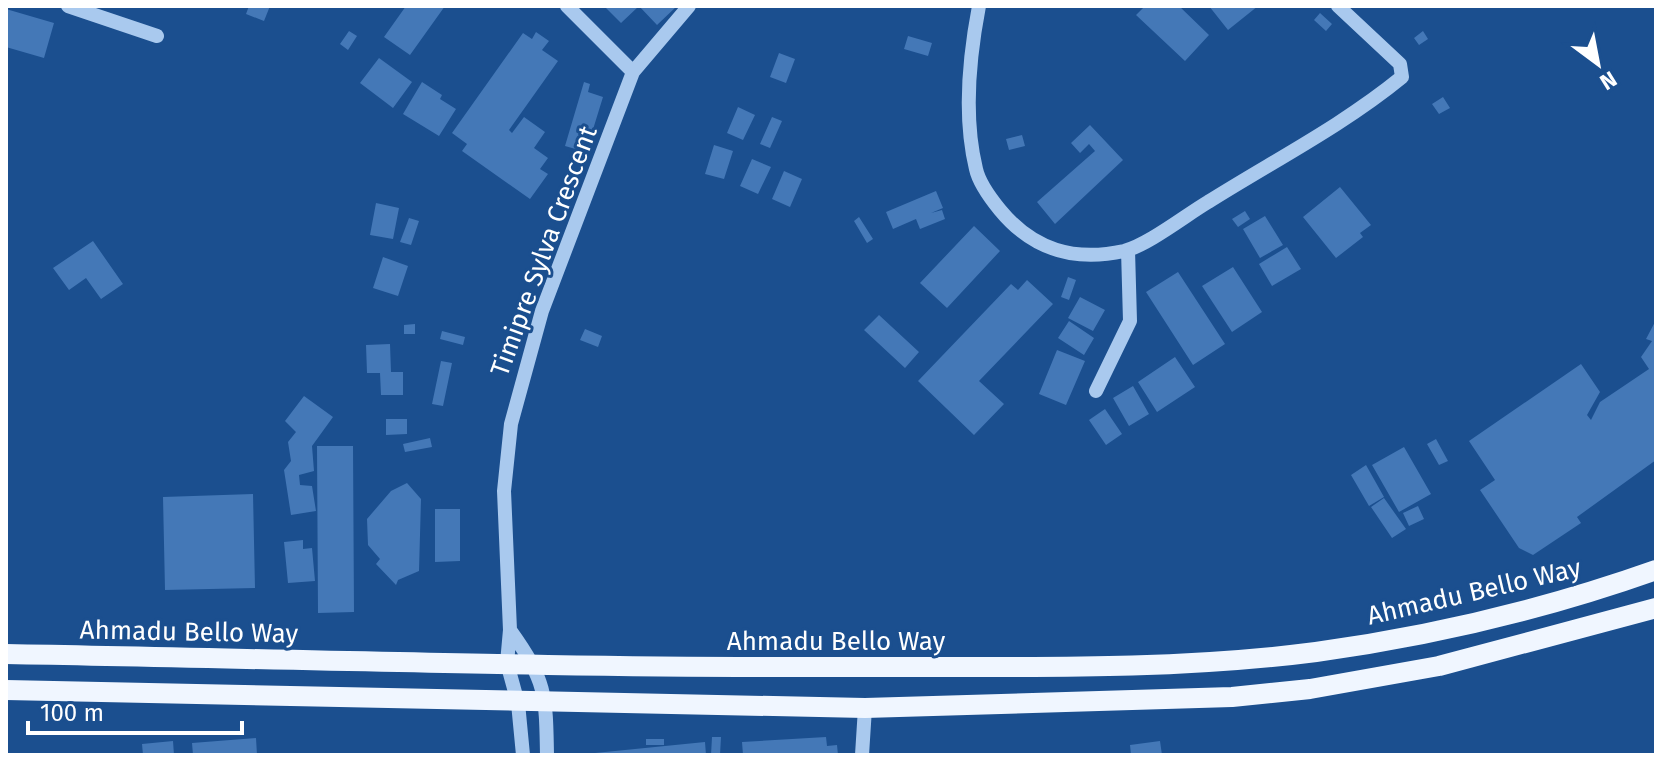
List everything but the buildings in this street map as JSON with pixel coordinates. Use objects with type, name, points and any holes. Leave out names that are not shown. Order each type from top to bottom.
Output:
[{"type":"main road","name":"Ahmadu Bello Way","points":[[6,654],[536,665],[1012,668],[1242,658],[1314,652],[1455,628],[1530,610],[1656,570]]},
{"type":"main road","points":[[6,690],[546,704],[865,708],[1232,697],[1310,689],[1439,666],[1656,608]]},
{"type":"street","points":[[68,6],[157,36]]},
{"type":"street","points":[[567,6],[633,72]]},
{"type":"street","name":"Timipre Sylva Crescent","points":[[523,755],[518,703],[507,663],[510,630],[504,491],[514,410],[545,303],[633,72],[689,6]]},
{"type":"street","points":[[979,6],[970,51],[969,118],[976,171],[992,200],[1017,230],[1049,249],[1085,257],[1128,250],[1333,126],[1402,77],[1400,64],[1338,6]]},
{"type":"street","points":[[1096,391],[1130,321],[1128,250]]},
{"type":"street","points":[[510,630],[536,665],[546,704],[547,755]]},
{"type":"street","points":[[862,755],[865,708]]}]
